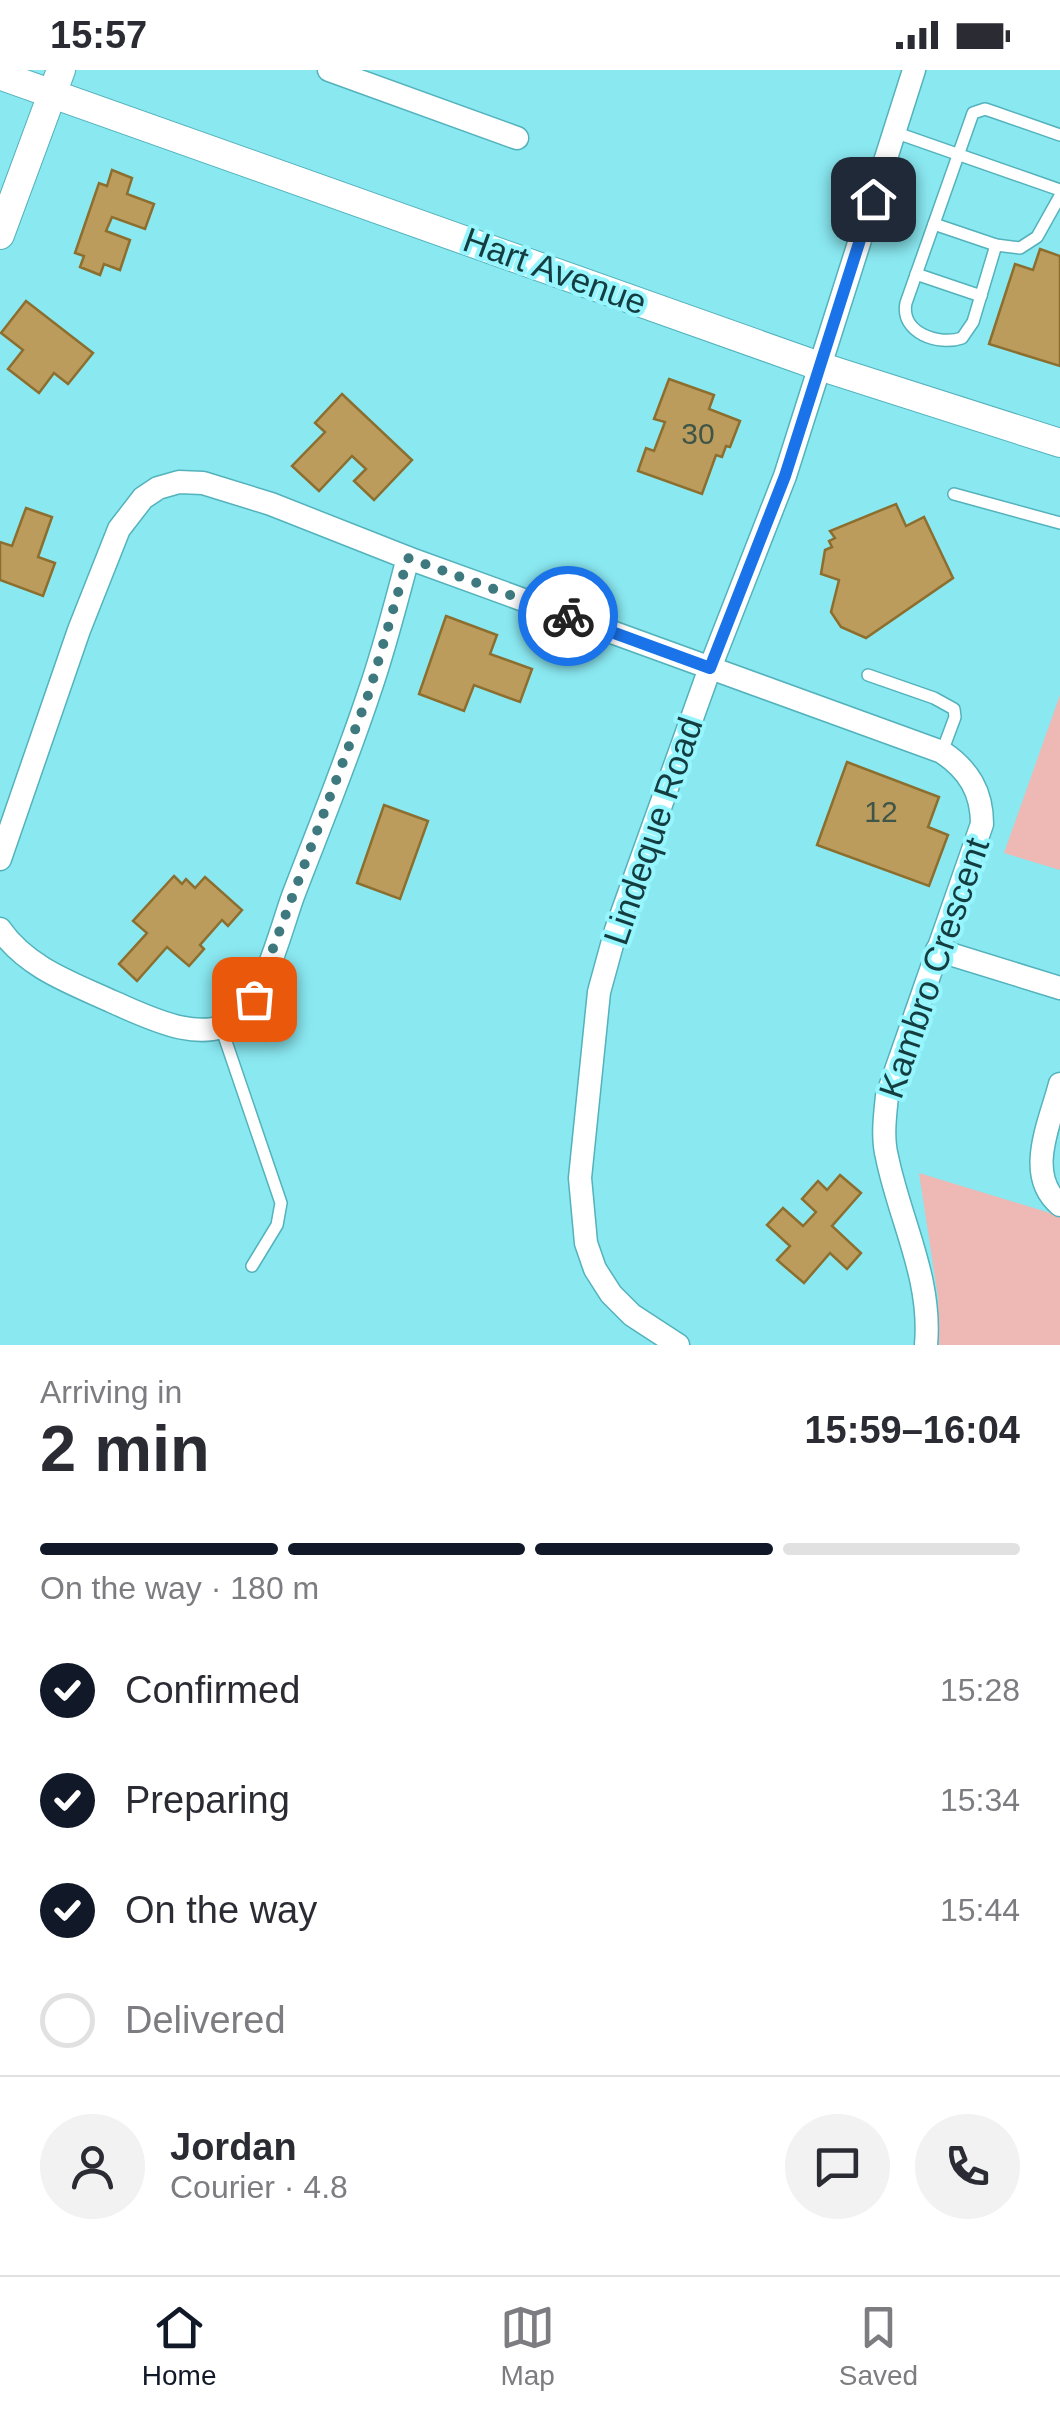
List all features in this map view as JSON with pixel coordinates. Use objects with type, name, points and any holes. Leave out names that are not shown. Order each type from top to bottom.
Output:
[{"type":"street","points":[[329,70],[517,138]]},
{"type":"street","name":"Lindeque Road","points":[[678,1345],[632,1315],[610,1294],[586,1243],[580,1178],[599,992],[616,930],[710,668],[785,476],[914,70]]},
{"type":"street","name":"Hart Avenue","points":[[1,76],[56,82],[258,164],[819,366],[1060,443]]},
{"type":"street","points":[[0,235],[56,82]]},
{"type":"street","name":"Kambro Crescent","points":[[0,859],[119,529],[143,498],[158,488],[179,482],[203,483],[272,504],[408,558],[942,752],[969,777],[982,800],[982,824],[887,1096],[884,1118],[886,1155],[924,1286],[926,1345]]},
{"type":"street","points":[[0,929],[23,954],[49,973],[151,1018],[190,1027],[221,1027],[235,1020],[254,999],[370,690],[408,558]]},
{"type":"street","points":[[937,950],[1060,988]]},
{"type":"street","points":[[1060,1084],[1040,1177],[1050,1197],[1060,1205]]},
{"type":"lane","points":[[996,245],[969,330],[962,338],[930,338],[918,332],[904,310],[969,120],[979,110],[994,112],[1060,135]]},
{"type":"lane","points":[[894,132],[1060,193],[1036,237],[1020,248],[996,245],[934,224]]},
{"type":"lane","points":[[916,274],[981,296]]},
{"type":"lane","points":[[954,494],[1060,523]]},
{"type":"lane","points":[[868,675],[954,708],[955,717],[942,752]]},
{"type":"lane","points":[[221,1027],[281,1203],[277,1225],[252,1266]]},
{"type":"shaded area","points":[[1060,695],[1060,870],[1004,853]]},
{"type":"shaded area","points":[[919,1173],[1060,1216],[1060,1345],[939,1345],[938,1297]]},
{"type":"building","points":[[112,170],[132,178],[127,194],[154,204],[145,229],[112,217],[106,231],[130,240],[120,270],[104,264],[100,275],[80,267],[84,256],[75,253],[99,183],[107,186]]},
{"type":"building","points":[[1040,249],[1060,256],[1060,366],[989,344],[1015,264],[1033,270]]},
{"type":"building","points":[[26,301],[93,353],[68,384],[54,373],[39,393],[8,369],[23,350],[1,333]]},
{"type":"building","points":[[669,379],[714,395],[709,409],[740,421],[730,447],[726,446],[722,457],[716,455],[702,494],[638,471],[646,448],[654,451],[665,422],[654,419]]},
{"type":"building","points":[[342,394],[412,460],[374,500],[354,481],[366,469],[352,456],[319,491],[292,466],[325,432],[315,423]]},
{"type":"building","points":[[896,504],[906,526],[924,517],[953,578],[866,638],[841,627],[831,612],[839,580],[821,574],[825,550],[832,547],[829,541],[835,538],[830,531]]},
{"type":"building","points":[[26,508],[52,517],[38,557],[55,563],[43,596],[0,580],[0,542],[12,546]]},
{"type":"building","points":[[446,616],[497,635],[490,654],[532,669],[520,702],[474,685],[464,711],[419,694]]},
{"type":"building","points":[[847,762],[939,797],[928,827],[948,835],[929,886],[817,845]]},
{"type":"building","points":[[384,805],[428,821],[400,899],[357,883]]},
{"type":"building","points":[[174,876],[182,884],[186,879],[195,888],[205,877],[242,910],[228,926],[222,920],[200,945],[204,949],[189,966],[167,947],[137,981],[119,964],[147,933],[133,921]]},
{"type":"building","points":[[840,1175],[861,1193],[832,1226],[861,1253],[847,1269],[830,1253],[804,1283],[777,1260],[790,1246],[767,1225],[783,1208],[803,1226],[816,1212],[802,1199],[818,1181],[827,1190]]},
{"type":"way so far","points":[[254,999],[370,690],[408,558],[568,616]]},
{"type":"route","points":[[568,616],[710,668],[785,476],[873,199]]}]
